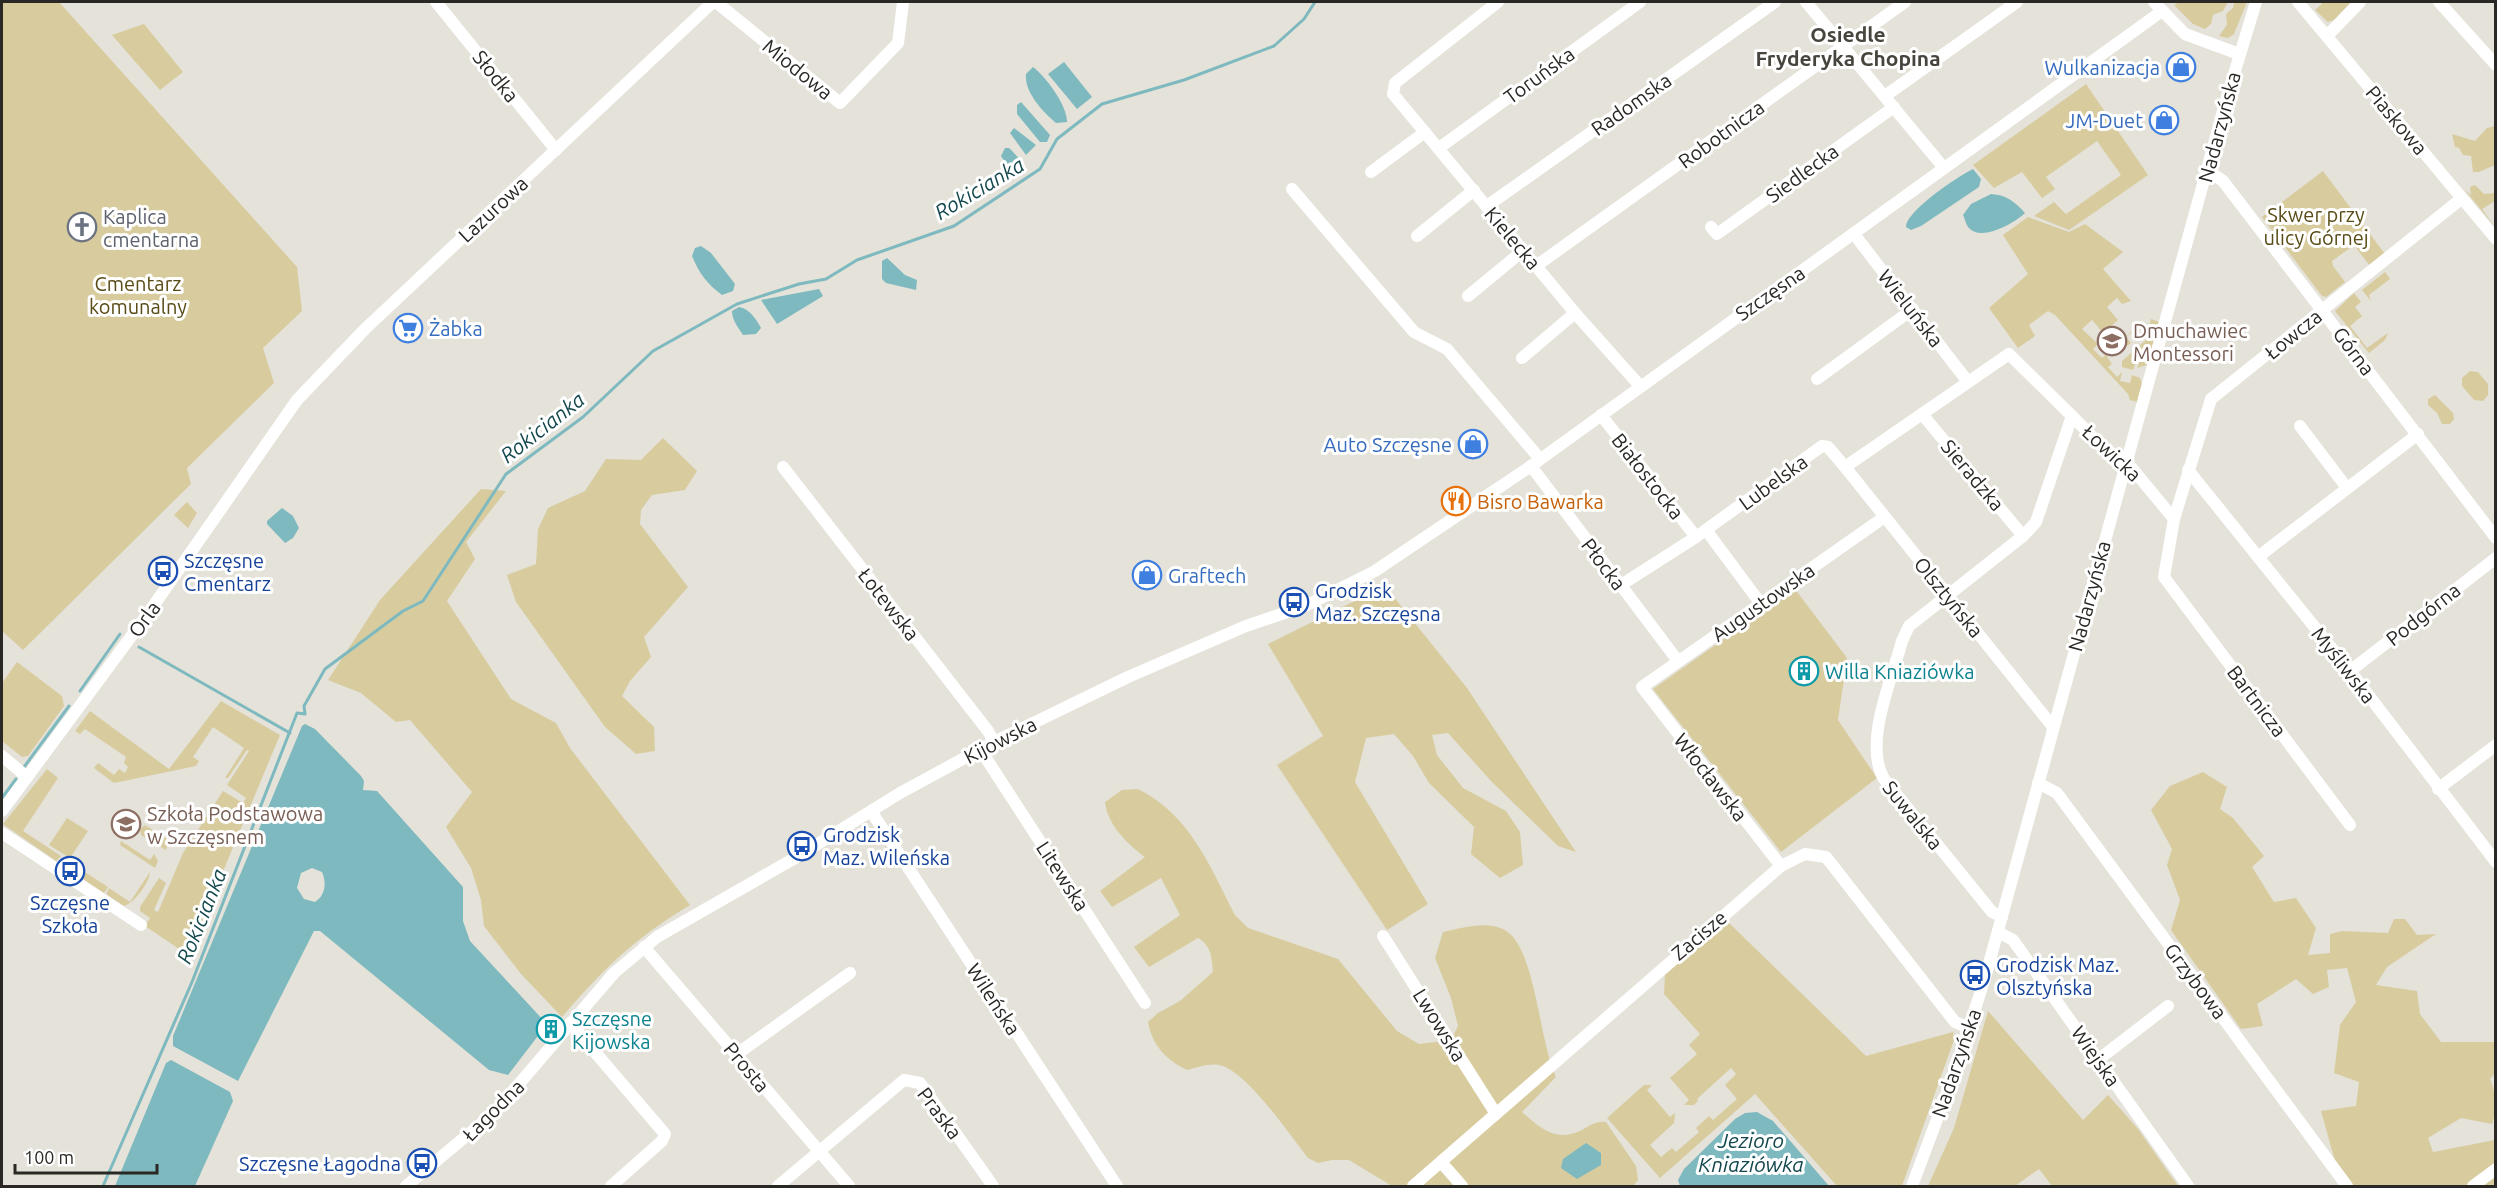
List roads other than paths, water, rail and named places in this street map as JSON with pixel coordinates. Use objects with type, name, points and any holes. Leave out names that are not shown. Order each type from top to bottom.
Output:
[{"type":"street","name":"Słodka","points":[[436,2],[555,150]]},
{"type":"street","name":"Lazurowa","points":[[279,423],[335,358],[714,2]]},
{"type":"street","name":"Miodowa","points":[[714,2],[840,103],[898,43],[903,2]]},
{"type":"street","name":"Kielecka","points":[[1498,2],[1395,82],[1393,94],[1575,313],[1640,386]]},
{"type":"street","name":"Toruńska","points":[[1439,148],[1640,2]]},
{"type":"street","name":"Radomska","points":[[1487,206],[1775,2]]},
{"type":"street","points":[[1806,2],[1944,168]]},
{"type":"street","name":"Robotnicza","points":[[1536,266],[1905,2]]},
{"type":"street","points":[[1885,96],[2017,2]]},
{"type":"street","name":"Nadarzyńska","points":[[1912,1186],[1969,1028],[1998,932],[2126,461],[2239,54],[2256,2]]},
{"type":"street","name":"Piaskowa","points":[[2298,2],[2496,240]]},
{"type":"street","points":[[2326,36],[2360,2]]},
{"type":"street","points":[[2439,2],[2496,65]]},
{"type":"street","points":[[2158,6],[2185,34],[2239,54]]},
{"type":"street","name":"Szczęsna","points":[[1375,571],[1536,463],[1854,234],[2158,6]]},
{"type":"street","name":"Siedlecka","points":[[1711,227],[1717,234],[1894,107]]},
{"type":"street","points":[[1371,172],[1425,132]]},
{"type":"street","name":"Górna","points":[[2207,170],[2221,178],[2496,538]]},
{"type":"street","name":"Płocka","points":[[1292,189],[1414,332],[1447,349],[1536,463],[1621,585],[1678,661]]},
{"type":"street","points":[[1418,236],[1474,190]]},
{"type":"street","name":"Łowcza","points":[[2164,577],[2174,519],[2211,399],[2462,199]]},
{"type":"street","name":"Wieluńska","points":[[1854,234],[1968,382]]},
{"type":"street","points":[[1468,296],[1524,250]]},
{"type":"street","points":[[1817,379],[1913,309]]},
{"type":"street","points":[[1522,358],[1575,313]]},
{"type":"street","name":"Łowicka","points":[[1968,382],[2009,354],[2111,456],[2126,461],[2174,519]]},
{"type":"street","points":[[1845,466],[1968,382]]},
{"type":"street","name":"Sieradzka","points":[[1922,414],[2023,536]]},
{"type":"street","name":"Białostocka","points":[[1601,415],[1761,604]]},
{"type":"street","name":"Łowicka","points":[[2023,536],[2036,522],[2072,416]]},
{"type":"street","name":"Orla","points":[[2,811],[147,615],[279,423]]},
{"type":"street","points":[[2300,426],[2347,488]]},
{"type":"street","points":[[2258,557],[2418,435]]},
{"type":"street","name":"Lubelska","points":[[1621,585],[1701,533],[1821,446],[1828,447],[1845,466]]},
{"type":"street","name":"Olsztyńska","points":[[1845,466],[1883,518],[1948,594],[2053,727]]},
{"type":"street","name":"Łotewska","points":[[783,467],[988,731],[994,742]]},
{"type":"street","name":"Myśliwska","points":[[2188,470],[2350,671],[2496,862]]},
{"type":"street","name":"Augustowska","points":[[1642,687],[1883,518]]},
{"type":"street","name":"Suwalska","points":[[2002,917],[1992,912],[1889,786],[1879,771],[1875,754],[1876,735],[1905,633],[1914,621],[2023,536]]},
{"type":"street","name":"Podgórna","points":[[2350,671],[2496,558]]},
{"type":"street","name":"Kijowska","points":[[644,947],[871,811],[980,749],[1128,677],[1244,627],[1305,606],[1375,571]]},
{"type":"street","name":"Bartnicza","points":[[2164,577],[2350,825]]},
{"type":"street","name":"Włocławska","points":[[1642,687],[1781,866]]},
{"type":"street","points":[[2438,789],[2496,745]]},
{"type":"street","name":"Litewska","points":[[980,749],[1145,1004]]},
{"type":"street","points":[[2,756],[27,777]]},
{"type":"street","name":"Grzybowa","points":[[2038,783],[2057,793],[2347,1186]]},
{"type":"street","name":"Wileńska","points":[[871,811],[1117,1186]]},
{"type":"street","points":[[2,833],[141,925]]},
{"type":"street","name":"Zacisze","points":[[1413,1186],[1676,954],[1781,866],[1805,854],[1826,857],[1955,1022],[1969,1028]]},
{"type":"street","name":"Wiejska","points":[[1998,932],[2013,940],[2188,1186]]},
{"type":"street","name":"Lwowska","points":[[1383,936],[1496,1114]]},
{"type":"street","name":"Łagodna","points":[[406,1186],[494,1113],[614,972],[644,947]]},
{"type":"street","name":"Prosta","points":[[644,947],[849,1186]]},
{"type":"street","points":[[737,1054],[850,973]]},
{"type":"street","points":[[2099,1059],[2168,1006]]},
{"type":"street","points":[[570,1023],[665,1134],[662,1141],[611,1186]]},
{"type":"street","name":"Praska","points":[[819,1151],[904,1080],[920,1083],[993,1186]]},
{"type":"street","points":[[778,1186],[819,1151]]},
{"type":"street","points":[[1441,1162],[1462,1186]]},
{"type":"street","points":[[2473,1186],[2496,1169]]},
{"type":"water","points":[[1064,62],[1092,97],[1077,109],[1048,74]]},
{"type":"water","points":[[1033,67],[1055,92],[1064,108],[1067,122],[1056,123],[1031,95],[1026,74]]},
{"type":"water","points":[[1021,102],[1050,135],[1047,142],[1040,142],[1017,114],[1017,105]]},
{"type":"water","points":[[1014,128],[1036,145],[1026,155],[1010,133]]},
{"type":"water","points":[[1005,148],[1009,148],[1018,157],[1021,168],[1018,170],[1008,166],[1001,156]]},
{"type":"water","points":[[1973,169],[1981,179],[1979,187],[1921,226],[1911,230],[1906,227],[1908,220],[1923,204],[1945,186]]},
{"type":"water","points":[[1991,194],[2010,200],[2025,213],[1998,230],[1974,232],[1968,227],[1963,215],[1971,204]]},
{"type":"water","points":[[701,246],[711,253],[735,284],[733,291],[722,295],[704,278],[692,256],[695,248]]},
{"type":"water","points":[[887,258],[905,275],[917,280],[916,290],[886,283],[882,279],[882,261]]},
{"type":"water","points":[[819,289],[823,296],[777,324],[761,300]]},
{"type":"water","points":[[739,307],[749,312],[757,321],[761,328],[756,334],[743,335],[737,326],[732,311]]},
{"type":"water","points":[[282,508],[293,516],[299,528],[293,538],[285,543],[267,524],[267,521]]},
{"type":"water","points":[[305,724],[315,729],[361,776],[364,781],[363,790],[377,791],[463,887],[463,921],[470,941],[545,1022],[544,1028],[508,1075],[489,1070],[320,931],[314,931],[238,1081],[173,1046],[173,1036],[302,726]],"holes":[[[312,868],[322,872],[325,885],[323,893],[315,902],[304,899],[297,888],[301,873]]]},
{"type":"water","points":[[171,1060],[230,1092],[233,1101],[195,1186],[115,1186],[166,1063]]},
{"type":"water","name":"Jezioro Kniaziówka","points":[[1757,1112],[1773,1121],[1829,1186],[1680,1186],[1678,1180],[1684,1169],[1735,1119],[1745,1113]]},
{"type":"water","points":[[1586,1143],[1601,1153],[1601,1165],[1577,1179],[1561,1168],[1563,1159]]},
{"type":"waterway","name":"Rokicianka","points":[[103,1186],[192,982],[297,713],[305,714],[304,706],[325,669],[403,611],[423,601],[506,474],[583,417],[653,351],[737,304],[799,284],[826,279],[857,260],[954,226],[1040,169],[1057,139],[1102,104],[1184,80],[1274,46],[1304,19],[1315,2]]},
{"type":"waterway","points":[[80,691],[120,634]]},
{"type":"waterway","points":[[139,647],[290,733]]},
{"type":"waterway","points":[[24,767],[69,706]]},
{"type":"waterway","points":[[2,798],[16,779]]},
{"type":"place","name":"Wulkanizacja","points":[[2181,67]]},
{"type":"place","name":"JM-Duet","points":[[2164,120]]},
{"type":"place","name":"Kaplica cmentarna","points":[[82,227]]},
{"type":"place","name":"Żabka","points":[[408,328]]},
{"type":"place","name":"Dmuchawiec Montessori","points":[[2112,341]]},
{"type":"place","name":"Auto Szczęsne","points":[[1473,444]]},
{"type":"place","name":"Bisro Bawarka","points":[[1456,501]]},
{"type":"place","name":"Szczęsne Cmentarz","points":[[163,571]]},
{"type":"place","name":"Graftech","points":[[1147,575]]},
{"type":"place","name":"Grodzisk Maz. Szczęsna","points":[[1294,602]]},
{"type":"place","name":"Willa Kniaziówka","points":[[1804,671]]},
{"type":"place","name":"Szkoła Podstawowa w Szczęsnem","points":[[126,824]]},
{"type":"place","name":"Grodzisk Maz. Wileńska","points":[[802,846]]},
{"type":"place","name":"Szczęsne Szkoła","points":[[70,871]]},
{"type":"place","name":"Grodzisk Maz. Olsztyńska","points":[[1975,975]]},
{"type":"place","name":"Szczęsne Kijowska","points":[[551,1029]]},
{"type":"place","name":"Szczęsne Łagodna","points":[[422,1163]]},
{"type":"district","name":"Osiedle Fryderyka Chopina","points":[[1848,46]]},
{"type":"park label","name":"Skwer przy ulicy Górnej","points":[[2316,226]]},
{"type":"park label","name":"Cmentarz komunalny","points":[[138,294]]}]
